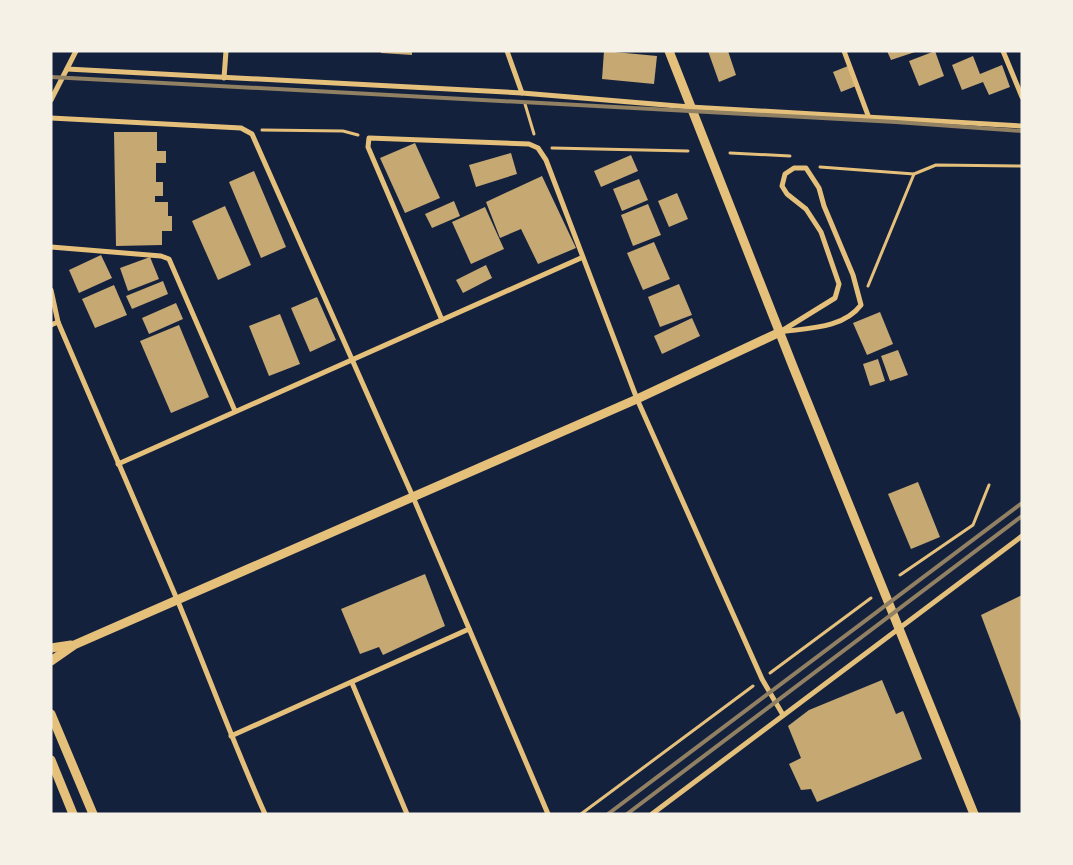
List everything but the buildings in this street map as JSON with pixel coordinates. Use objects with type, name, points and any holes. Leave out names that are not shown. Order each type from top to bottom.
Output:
[{"type":"street","points":[[51,100],[76,51]]},
{"type":"street","points":[[224,78],[226,51]]},
{"type":"street","points":[[507,51],[522,94]]},
{"type":"street","points":[[669,51],[898,628],[974,814]]},
{"type":"street","points":[[844,51],[869,118]]},
{"type":"street","points":[[1003,51],[1022,98]]},
{"type":"street","points":[[67,69],[522,94],[690,107],[1022,126]]},
{"type":"street","points":[[51,118],[241,128],[252,134],[351,361],[413,497],[548,814]]},
{"type":"street","points":[[442,320],[368,147],[370,138],[529,144],[538,148],[546,160],[637,399],[762,679],[783,716]]},
{"type":"street","points":[[51,662],[74,645],[637,399],[780,332],[836,298],[839,284],[821,232],[806,209],[787,194],[782,186],[785,174],[794,168],[806,168],[820,188],[824,206],[853,275],[861,305],[854,314],[834,323],[780,332]]},
{"type":"street","points":[[51,247],[161,256],[169,259],[235,411]]},
{"type":"street","points":[[118,464],[582,258]]},
{"type":"street","points":[[51,290],[58,322],[219,701],[230,736],[265,814]]},
{"type":"street","points":[[51,325],[58,322]]},
{"type":"street","points":[[652,814],[1022,536]]},
{"type":"street","points":[[230,736],[352,683],[469,628]]},
{"type":"street","points":[[51,648],[74,645]]},
{"type":"street","points":[[352,683],[407,814]]},
{"type":"street","points":[[51,714],[93,814]]},
{"type":"street","points":[[51,760],[73,814]]},
{"type":"path","points":[[522,94],[538,148],[688,150]]},
{"type":"path","points":[[252,134],[260,130],[343,131],[370,138]]},
{"type":"path","points":[[730,153],[794,156]]},
{"type":"path","points":[[814,162],[819,167],[914,174],[936,165],[1022,166]]},
{"type":"path","points":[[867,289],[914,174]]},
{"type":"path","points":[[900,575],[973,525],[989,485]]},
{"type":"path","points":[[581,814],[871,598]]},
{"type":"railway","points":[[51,77],[896,122],[1022,131]]},
{"type":"railway","points":[[608,814],[1022,503]]},
{"type":"railway","points":[[627,814],[1022,516]]}]
